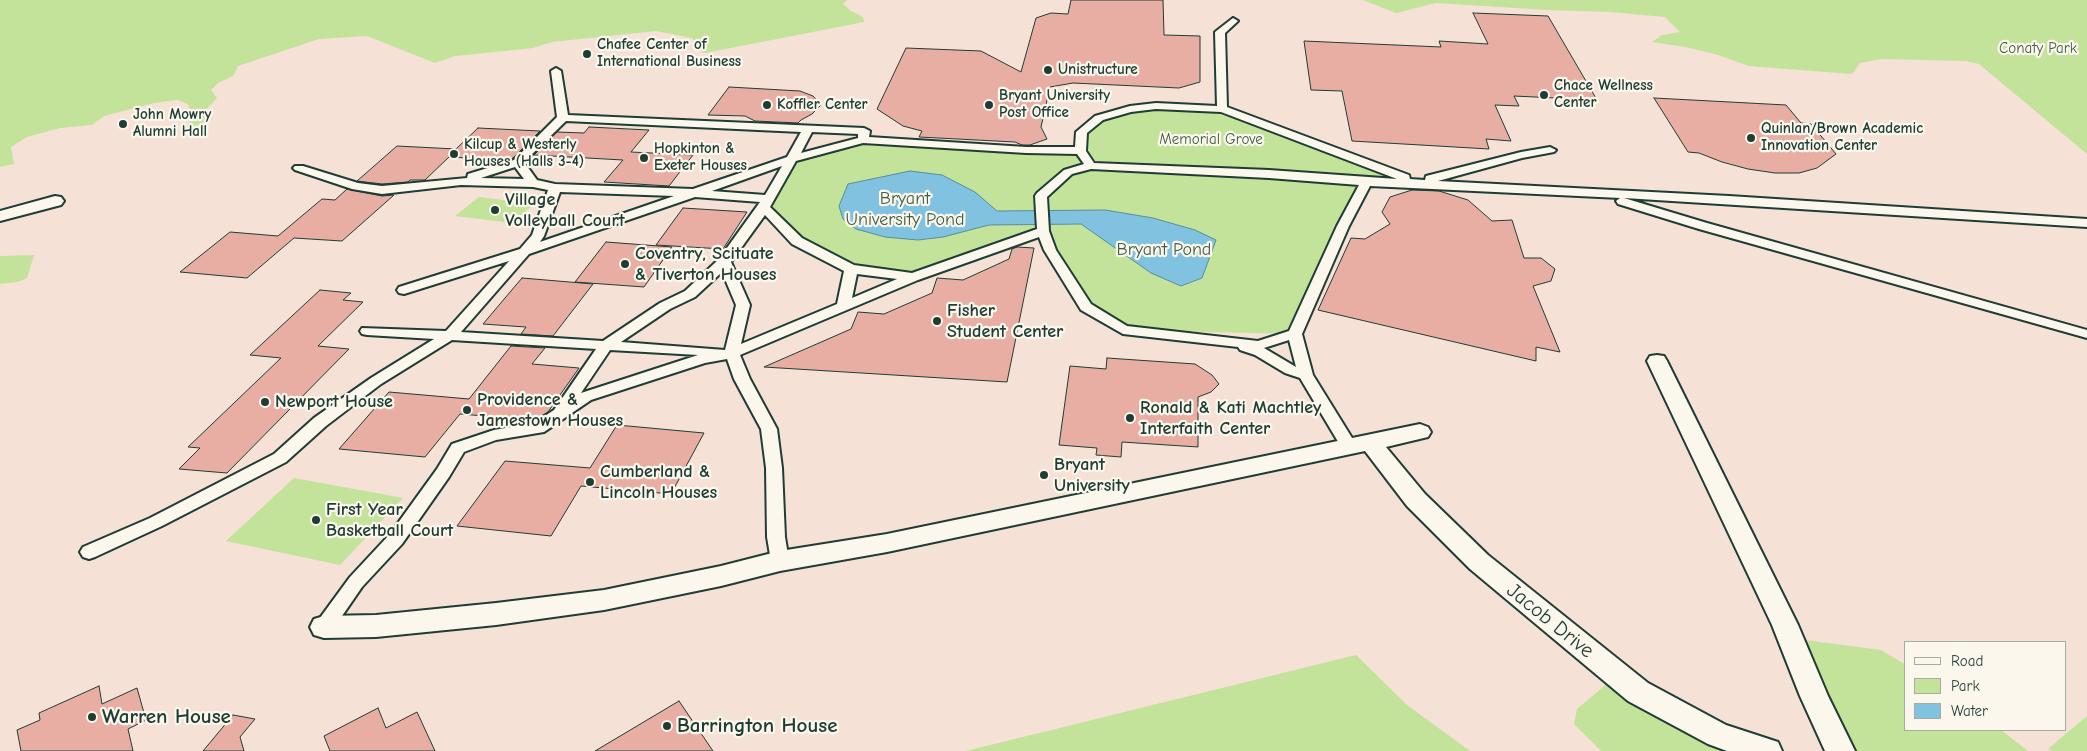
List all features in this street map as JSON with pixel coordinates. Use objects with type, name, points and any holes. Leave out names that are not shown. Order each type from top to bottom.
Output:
[{"type":"street","points":[[1222,109],[1220,32],[1233,21]]},
{"type":"street","points":[[556,71],[563,118]]},
{"type":"street","points":[[1091,166],[1080,151],[1082,132],[1100,118],[1130,109],[1156,106],[1222,109],[1416,183],[1521,155],[1550,150]]},
{"type":"street","points":[[462,181],[518,162],[563,118],[864,131],[863,140]]},
{"type":"street","points":[[558,415],[606,345],[665,306],[690,294],[724,262],[766,203],[808,128]]},
{"type":"street","points":[[404,290],[523,252],[792,159],[863,140],[1026,150],[1080,151]]},
{"type":"street","points":[[518,162],[533,183]]},
{"type":"street","points":[[1295,334],[1259,345],[1123,330],[1086,307],[1050,250],[1043,231],[1041,196],[1068,172],[1091,166],[1269,174],[1366,182],[1416,183],[2087,223]]},
{"type":"street","points":[[299,168],[356,186],[382,190],[462,181],[533,183],[555,188],[695,193],[766,203],[798,241],[851,269],[913,277]]},
{"type":"street","points":[[1360,444],[1306,375],[1295,334],[1366,182]]},
{"type":"street","points":[[89,552],[156,522],[280,458],[320,422],[376,380],[451,335],[538,236],[555,188]]},
{"type":"street","points":[[1603,194],[1704,226],[2087,334]]},
{"type":"street","points":[[0,216],[55,201]]},
{"type":"street","points":[[324,627],[356,582],[396,539],[443,474],[458,448],[494,434],[538,428],[586,398],[702,359],[732,353],[913,277],[1043,231]]},
{"type":"street","points":[[724,262],[743,305],[732,353],[742,379],[769,429],[774,468],[776,537],[780,561]]},
{"type":"street","points":[[844,306],[851,269]]},
{"type":"street","points":[[367,331],[732,353]]},
{"type":"street","points":[[1228,342],[1260,352],[1290,370],[1306,375]]},
{"type":"street","points":[[1657,361],[1781,616],[1814,696],[1840,751]]},
{"type":"street","points":[[324,627],[376,626],[604,600],[721,576],[780,561],[887,543],[1420,432]]},
{"type":"street","name":"Jacob Drive","points":[[1360,444],[1479,562],[1638,692],[1718,735],[1767,751]]},
{"type":"green space","points":[[0,0],[847,0],[843,4],[851,11],[863,17],[864,22],[705,53],[703,53],[692,38],[656,31],[552,42],[533,48],[455,56],[435,63],[367,36],[319,39],[238,66],[233,76],[218,83],[211,90],[217,98],[203,113],[213,119],[189,129],[183,129],[193,118],[188,104],[177,100],[154,103],[104,116],[92,125],[60,128],[27,137],[11,147],[14,164],[0,167]]},
{"type":"green space","name":"Conaty Park","points":[[1363,0],[2087,0],[2087,154],[1979,64],[1966,61],[1881,59],[1860,63],[1852,74],[1749,66],[1715,54],[1652,42],[1662,35],[1680,32],[1665,17],[1610,12],[1436,3],[1396,13]]},
{"type":"green space","points":[[1130,109],[1222,109],[1416,183],[1366,182],[1295,334],[1123,330],[1086,307],[1043,231],[913,277],[851,269],[797,241],[764,207],[792,159],[863,140],[1080,151],[1090,164],[1082,132],[1099,118]]},
{"type":"green space","name":"Village Volleyball Court","points":[[479,197],[534,204],[512,223],[455,216]]},
{"type":"green space","points":[[34,255],[27,278],[18,282],[0,284],[0,256]]},
{"type":"green space","name":"First Year Basketball Court","points":[[294,478],[403,498],[340,565],[226,541]]},
{"type":"green space","points":[[1797,639],[1881,650],[1904,664],[1904,731],[2002,731],[2028,751],[1830,751]]},
{"type":"green space","points":[[1356,655],[1407,705],[1470,751],[966,751]]},
{"type":"green space","points":[[1616,676],[1732,751],[1601,751],[1574,724],[1577,709]]},
{"type":"green space","points":[[2087,716],[2087,751],[2052,751],[2048,749]]},
{"type":"water","points":[[910,171],[942,175],[975,192],[997,211],[1105,210],[1153,218],[1195,230],[1216,240],[1202,278],[1181,286],[1151,273],[1081,224],[989,225],[943,237],[918,240],[885,237],[856,229],[843,219],[839,206],[848,184]]},
{"type":"building","name":"Unistructure","points":[[1071,0],[1163,0],[1164,35],[1200,36],[1200,82],[1179,88],[1073,83],[1050,87],[1041,127],[1047,139],[1030,145],[1022,145],[1015,142],[919,137],[922,131],[903,126],[877,109],[906,48],[981,51],[1021,72],[1036,18],[1051,13],[1068,14]]},
{"type":"building","name":"Chace Wellness Center","points":[[1473,13],[1548,16],[1597,100],[1514,96],[1519,106],[1495,105],[1511,141],[1486,139],[1489,149],[1352,141],[1342,91],[1311,90],[1304,41],[1441,47],[1439,41],[1488,44]]},
{"type":"building","name":"Koffler Center","points":[[729,87],[800,91],[813,96],[821,105],[812,114],[798,123],[755,121],[745,116],[708,115]]},
{"type":"building","name":"Quinlan/Brown Academic Innovation Center","points":[[1654,98],[1786,105],[1801,123],[1811,124],[1836,154],[1817,168],[1799,173],[1775,173],[1748,169],[1699,153],[1688,152]]},
{"type":"building","name":"Hopkinton & Exeter Houses","points":[[589,127],[649,130],[631,152],[693,155],[669,186],[604,182],[623,160],[534,155],[557,132],[584,133]]},
{"type":"building","name":"Kilcup & Westerly Houses (Halls 3-4)","points":[[478,128],[540,131],[513,158],[507,160],[449,157],[425,180],[382,184],[357,181],[397,146],[456,149]]},
{"type":"building","points":[[347,189],[382,196],[394,195],[342,241],[294,238],[247,278],[180,272],[230,232],[278,236],[322,199],[335,200]]},
{"type":"building","points":[[1412,190],[1439,191],[1468,200],[1492,221],[1512,220],[1524,258],[1541,258],[1555,269],[1551,281],[1533,286],[1560,352],[1536,347],[1536,361],[1318,310],[1351,238],[1365,239],[1390,224],[1382,212],[1390,197]]},
{"type":"building","points":[[683,208],[747,212],[723,249],[656,245]]},
{"type":"building","points":[[606,242],[672,247],[644,287],[575,282]]},
{"type":"building","name":"Fisher Student Center","points":[[1017,247],[1034,248],[1007,382],[764,367],[851,329],[858,312],[884,314],[932,293],[937,278],[963,280],[1009,259],[1012,249]]},
{"type":"building","points":[[522,278],[593,284],[553,336],[521,334],[526,327],[483,324]]},
{"type":"building","name":"Newport House","points":[[320,290],[351,293],[343,300],[363,302],[318,346],[349,349],[227,473],[179,469],[200,448],[188,447],[281,358],[250,355]]},
{"type":"building","name":"Providence & Jamestown Houses","points":[[511,346],[545,348],[532,364],[579,368],[548,412],[535,420],[460,414],[425,457],[339,449],[389,392],[469,399]]},
{"type":"building","name":"Ronald & Kati Machtley Interfaith Center","points":[[1107,358],[1195,364],[1212,375],[1219,384],[1211,392],[1198,397],[1198,447],[1122,442],[1121,457],[1096,455],[1097,448],[1059,445],[1070,366],[1106,369]]},
{"type":"building","name":"Cumberland & Lincoln Houses","points":[[617,425],[704,433],[671,494],[581,486],[551,536],[457,526],[505,461],[590,468]]},
{"type":"building","name":"Warren House","points":[[99,686],[102,704],[137,688],[146,720],[128,729],[133,751],[21,751],[17,730],[40,720],[39,713]]},
{"type":"building","name":"Barrington House","points":[[679,701],[713,751],[595,751]]},
{"type":"building","points":[[378,708],[386,728],[417,712],[435,751],[330,751],[324,736]]},
{"type":"building","name":"Warren House","points":[[233,715],[255,719],[240,737],[244,751],[203,751]]},
{"type":"place","name":"Chafee Center of International Business","points":[[587,54]]},
{"type":"place","name":"Unistructure","points":[[1048,70]]},
{"type":"place","name":"Chace Wellness Center","points":[[1544,95]]},
{"type":"place","name":"Koffler Center","points":[[767,105]]},
{"type":"place","name":"Bryant University Post Office","points":[[989,105]]},
{"type":"place","name":"John Mowry Alumni Hall","points":[[123,124]]},
{"type":"place","name":"Quinlan/Brown Academic Innovation Center","points":[[1751,138]]},
{"type":"place","name":"Kilcup & Westerly Houses (Halls 3-4)","points":[[454,154]]},
{"type":"place","name":"Hopkinton & Exeter Houses","points":[[644,158]]},
{"type":"place","name":"Village Volleyball Court","points":[[495,210]]},
{"type":"place","name":"Coventry, Scituate & Tiverton Houses","points":[[625,264]]},
{"type":"place","name":"Fisher Student Center","points":[[937,321]]},
{"type":"place","name":"Newport House","points":[[265,402]]},
{"type":"place","name":"Providence & Jamestown Houses","points":[[467,410]]},
{"type":"place","name":"Ronald & Kati Machtley Interfaith Center","points":[[1130,418]]},
{"type":"place","name":"Bryant University","points":[[1044,475]]},
{"type":"place","name":"Cumberland & Lincoln Houses","points":[[590,482]]},
{"type":"place","name":"First Year Basketball Court","points":[[316,520]]},
{"type":"place","name":"Warren House","points":[[92,717]]},
{"type":"place","name":"Barrington House","points":[[667,726]]},
{"type":"park label","name":"Memorial Grove","points":[[1211,140]]},
{"type":"park label","name":"Bryant University Pond","points":[[905,209]]},
{"type":"park label","name":"Bryant Pond","points":[[1164,250]]}]
